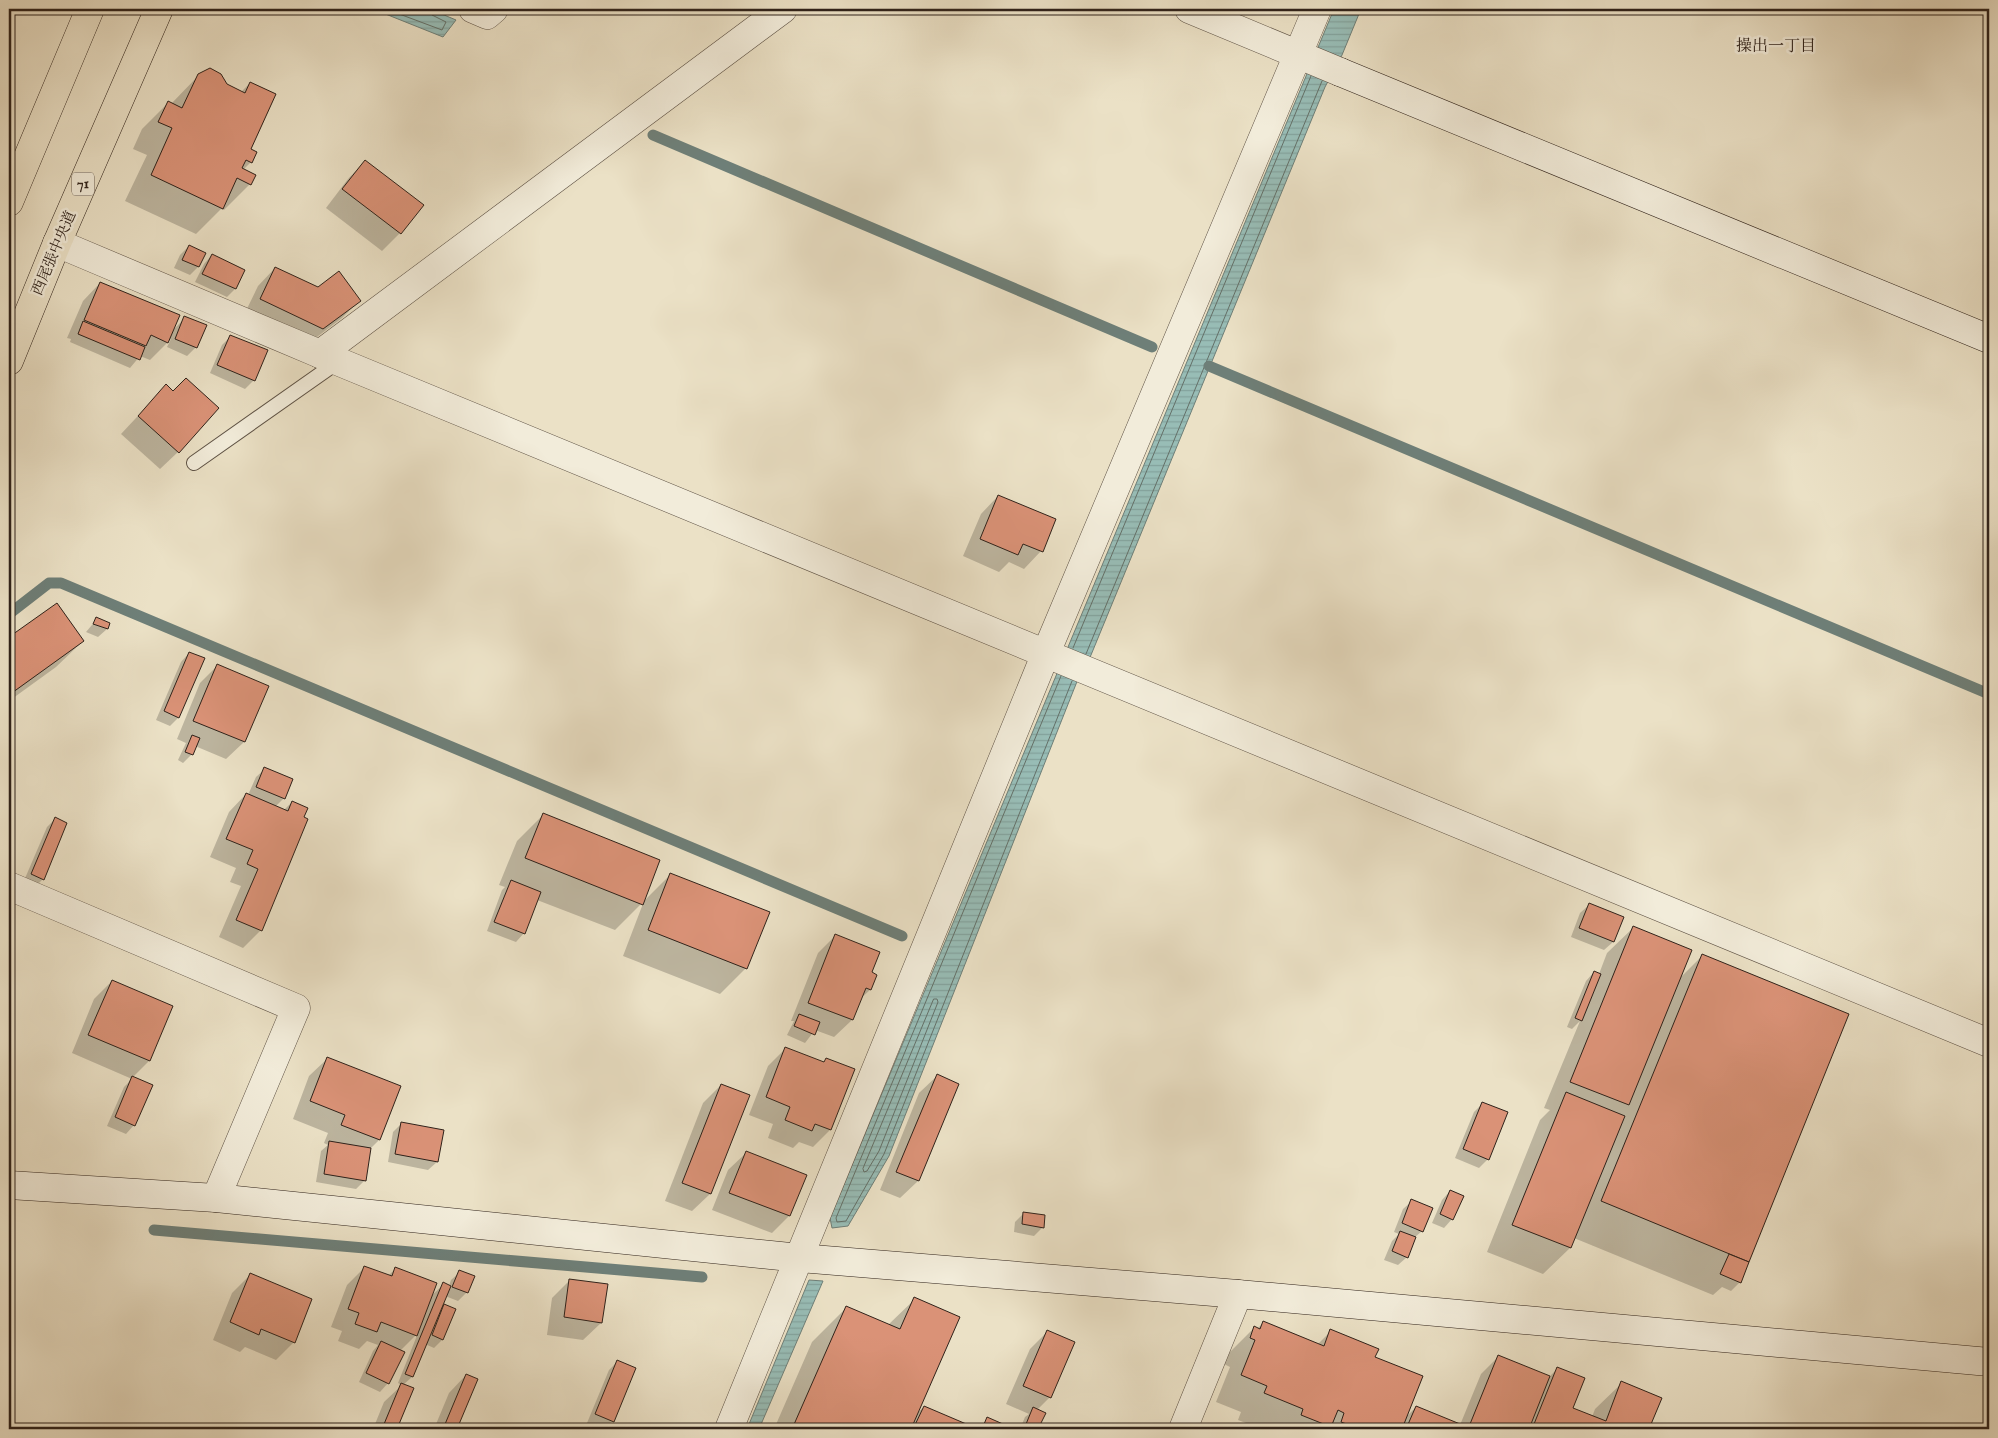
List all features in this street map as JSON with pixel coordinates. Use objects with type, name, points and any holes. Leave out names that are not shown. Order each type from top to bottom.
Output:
[{"type":"main road","points":[[9,202],[16,168],[90,9]]},
{"type":"main road","name":"西尾張中央道","points":[[9,361],[159,9]]},
{"type":"street","points":[[473,9],[487,15],[494,9]]},
{"type":"street","points":[[330,358],[782,9]]},
{"type":"street","points":[[1189,9],[1989,339]]},
{"type":"street","points":[[729,1429],[1303,56],[1317,9]]},
{"type":"street","points":[[58,243],[330,358],[1989,1043]]},
{"type":"street","points":[[9,886],[296,1008],[216,1198]]},
{"type":"street","points":[[9,1185],[216,1198],[800,1258],[1238,1294],[1989,1362]]},
{"type":"street","points":[[1183,1429],[1238,1294]]},
{"type":"lane","points":[[194,463],[330,358]]},
{"type":"water","points":[[373,9],[430,9],[456,20],[443,37]]},
{"type":"water","points":[[1334,9],[1361,9],[1342,55],[1325,87],[1091,655],[1078,679],[889,1156],[848,1226],[832,1228],[830,1218]]},
{"type":"water","points":[[809,1280],[823,1281],[759,1429],[747,1429]]},
{"type":"building","points":[[210,68],[221,74],[227,84],[245,93],[250,82],[276,94],[251,149],[257,152],[252,163],[246,160],[242,168],[256,175],[251,185],[237,178],[223,209],[151,175],[172,128],[158,122],[168,101],[182,108],[198,74]]},
{"type":"building","points":[[365,160],[424,205],[401,234],[342,189]]},
{"type":"building","points":[[189,245],[206,253],[199,267],[182,260]]},
{"type":"building","points":[[212,254],[245,270],[236,289],[202,274]]},
{"type":"building","points":[[275,267],[318,287],[339,271],[361,301],[323,329],[260,299]]},
{"type":"building","points":[[100,282],[180,315],[168,343],[151,335],[146,346],[84,320]]},
{"type":"building","points":[[184,316],[207,325],[197,348],[175,339]]},
{"type":"building","points":[[83,321],[145,347],[140,360],[78,334]]},
{"type":"building","points":[[230,335],[268,350],[255,381],[217,365]]},
{"type":"building","points":[[186,378],[219,408],[179,453],[138,416],[166,384],[173,391]]},
{"type":"building","points":[[998,495],[1056,519],[1043,552],[1023,544],[1018,555],[980,539]]},
{"type":"building","points":[[57,603],[84,641],[9,695],[9,637]]},
{"type":"building","points":[[96,617],[110,623],[108,629],[93,624]]},
{"type":"building","points":[[189,652],[205,658],[179,718],[164,711]]},
{"type":"building","points":[[217,664],[269,686],[245,742],[193,721]]},
{"type":"building","points":[[192,735],[200,738],[193,755],[185,752]]},
{"type":"building","points":[[264,767],[293,779],[285,799],[256,787]]},
{"type":"building","points":[[246,793],[288,811],[292,801],[308,808],[304,817],[308,819],[262,931],[236,920],[258,869],[247,864],[253,850],[226,839]]},
{"type":"building","points":[[543,813],[660,860],[643,905],[525,858]]},
{"type":"building","points":[[55,817],[67,823],[44,880],[31,874]]},
{"type":"building","points":[[670,873],[770,912],[747,969],[648,930]]},
{"type":"building","points":[[511,880],[541,892],[525,934],[494,922]]},
{"type":"building","points":[[1589,903],[1624,917],[1614,942],[1579,928]]},
{"type":"building","points":[[1633,926],[1692,950],[1629,1105],[1570,1082]]},
{"type":"building","points":[[835,934],[880,952],[872,972],[877,975],[871,990],[866,988],[853,1020],[808,1003]]},
{"type":"building","points":[[1702,954],[1849,1014],[1749,1262],[1601,1201]]},
{"type":"building","points":[[1594,971],[1601,974],[1582,1021],[1575,1018]]},
{"type":"building","points":[[112,980],[173,1006],[150,1061],[88,1035]]},
{"type":"building","points":[[799,1014],[820,1022],[815,1035],[794,1026]]},
{"type":"building","points":[[785,1047],[824,1062],[826,1058],[855,1069],[831,1130],[815,1124],[812,1131],[785,1120],[790,1107],[766,1097]]},
{"type":"building","points":[[327,1057],[401,1086],[380,1140],[341,1125],[345,1115],[310,1101]]},
{"type":"building","points":[[937,1074],[959,1084],[919,1181],[896,1172]]},
{"type":"building","points":[[132,1076],[153,1085],[135,1126],[115,1117]]},
{"type":"building","points":[[721,1084],[750,1095],[711,1194],[682,1183]]},
{"type":"building","points":[[1566,1092],[1625,1116],[1571,1248],[1512,1225]]},
{"type":"building","points":[[1482,1102],[1508,1112],[1489,1160],[1463,1149]]},
{"type":"building","points":[[401,1122],[444,1130],[438,1162],[395,1154]]},
{"type":"building","points":[[329,1141],[371,1148],[366,1181],[324,1174]]},
{"type":"building","points":[[746,1151],[807,1175],[790,1216],[729,1193]]},
{"type":"building","points":[[1450,1190],[1464,1196],[1453,1220],[1440,1214]]},
{"type":"building","points":[[1411,1199],[1433,1208],[1423,1232],[1402,1223]]},
{"type":"building","points":[[1023,1212],[1045,1215],[1044,1228],[1022,1224]]},
{"type":"building","points":[[1400,1231],[1416,1237],[1408,1258],[1392,1251]]},
{"type":"building","points":[[1729,1254],[1749,1262],[1741,1283],[1720,1274]]},
{"type":"building","points":[[364,1266],[392,1276],[395,1267],[437,1283],[417,1336],[381,1322],[377,1332],[355,1324],[359,1313],[348,1309]]},
{"type":"building","points":[[459,1270],[475,1276],[468,1293],[452,1287]]},
{"type":"building","points":[[250,1273],[312,1299],[295,1343],[261,1329],[259,1335],[230,1322]]},
{"type":"building","points":[[569,1279],[608,1284],[602,1323],[564,1317]]},
{"type":"building","points":[[443,1282],[451,1286],[413,1377],[405,1374]]},
{"type":"building","points":[[914,1297],[960,1317],[911,1429],[792,1429],[846,1306],[900,1329]]},
{"type":"building","points":[[444,1304],[456,1309],[443,1340],[432,1335]]},
{"type":"building","points":[[1263,1321],[1324,1346],[1330,1329],[1379,1349],[1375,1357],[1423,1376],[1402,1429],[1360,1429],[1341,1422],[1344,1413],[1338,1410],[1331,1427],[1301,1415],[1303,1409],[1264,1393],[1267,1386],[1241,1375],[1255,1340],[1250,1338],[1254,1326],[1260,1329]]},
{"type":"building","points":[[1047,1330],[1075,1342],[1051,1398],[1023,1386]]},
{"type":"building","points":[[381,1341],[405,1352],[389,1384],[366,1373]]},
{"type":"building","points":[[1498,1355],[1550,1376],[1529,1429],[1468,1429]]},
{"type":"building","points":[[617,1360],[636,1368],[614,1422],[595,1414]]},
{"type":"building","points":[[1557,1367],[1585,1378],[1573,1408],[1606,1421],[1621,1381],[1662,1398],[1649,1429],[1532,1429]]},
{"type":"building","points":[[466,1374],[478,1379],[457,1429],[443,1429]]},
{"type":"building","points":[[401,1383],[414,1388],[397,1429],[382,1429]]},
{"type":"building","points":[[924,1406],[978,1429],[913,1429]]},
{"type":"building","points":[[1416,1406],[1465,1426],[1463,1429],[1406,1429]]},
{"type":"building","points":[[1033,1407],[1046,1413],[1038,1429],[1024,1429]]},
{"type":"building","points":[[987,1417],[1012,1428],[1012,1429],[982,1429]]},
{"type":"waterway","points":[[653,135],[1152,347]]},
{"type":"waterway","points":[[1209,366],[1989,694]]},
{"type":"waterway","points":[[9,614],[49,583],[61,583],[902,936]]},
{"type":"waterway","points":[[154,1230],[702,1277]]},
{"type":"district","name":"操出一丁目","points":[[1776,47]]}]
